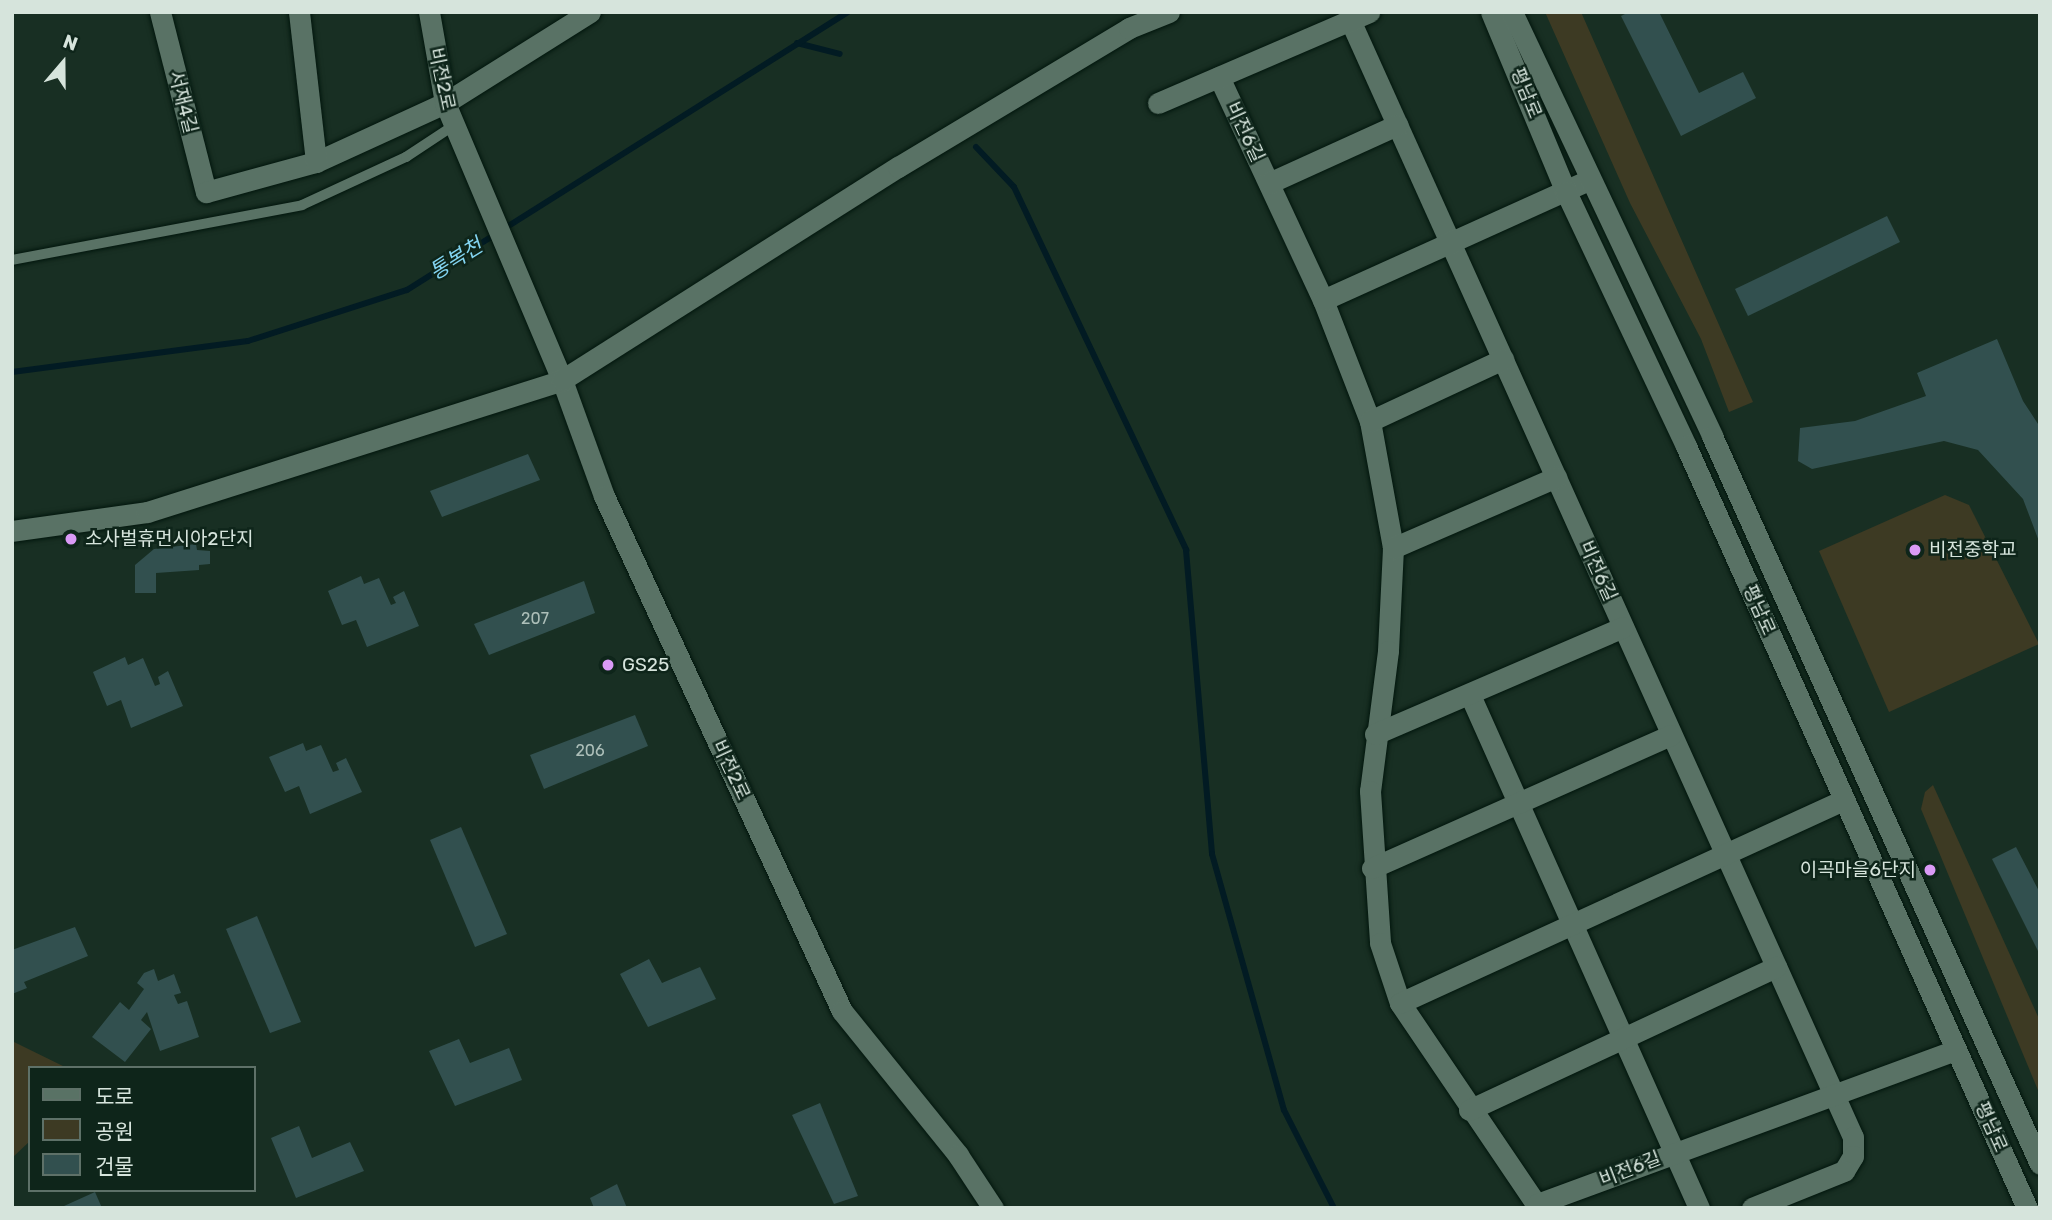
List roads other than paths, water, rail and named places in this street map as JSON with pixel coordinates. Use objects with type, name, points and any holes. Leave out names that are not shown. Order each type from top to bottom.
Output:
[{"type":"street","name":"서재4길","points":[[160,12],[206,192],[316,162]]},
{"type":"street","points":[[299,12],[316,162],[444,103],[590,12]]},
{"type":"street","name":"비전2로","points":[[429,12],[444,103],[562,380],[604,496],[842,1011],[958,1155],[993,1208]]},
{"type":"street","points":[[12,531],[147,512],[562,380],[898,167],[1129,28],[1169,12]]},
{"type":"street","name":"평남로","points":[[1491,12],[1566,192],[1686,446],[2027,1208]]},
{"type":"street","points":[[1512,12],[1718,449],[2040,1164]]},
{"type":"street","name":"비전6길","points":[[1832,1093],[1398,125],[1360,16],[1219,77],[1323,300],[1370,421],[1393,548],[1388,652],[1375,734],[1370,791],[1372,868],[1380,943],[1400,1003],[1469,1110],[1538,1206],[1832,1093],[1956,1050]]},
{"type":"street","points":[[1158,103],[1219,77]]},
{"type":"street","points":[[1269,183],[1398,125]]},
{"type":"street","points":[[1323,300],[1449,240],[1589,180]]},
{"type":"street","points":[[1370,421],[1503,359]]},
{"type":"street","points":[[1393,548],[1556,477]]},
{"type":"street","points":[[1375,734],[1623,627]]},
{"type":"street","points":[[1470,695],[1699,1208]]},
{"type":"street","points":[[1372,868],[1671,735]]},
{"type":"street","points":[[1400,1003],[1726,857],[1843,800]]},
{"type":"street","points":[[1469,1110],[1776,967]]},
{"type":"street","points":[[1752,1208],[1844,1171],[1853,1156],[1853,1137],[1832,1093]]},
{"type":"lane","points":[[12,260],[302,205],[456,135]]},
{"type":"waterway","name":"통복천","points":[[12,372],[248,341],[407,290],[848,12]]},
{"type":"waterway","points":[[797,43],[840,54]]},
{"type":"waterway","points":[[976,147],[1014,187],[1186,550],[1212,854],[1284,1110],[1334,1208]]},
{"type":"place","name":"소사벌휴먼시아2단지","points":[[71,539]]},
{"type":"place","name":"비전중학교","points":[[1915,550]]},
{"type":"place","name":"GS25","points":[[608,665]]},
{"type":"place","name":"이곡마을6단지","points":[[1930,870]]}]
